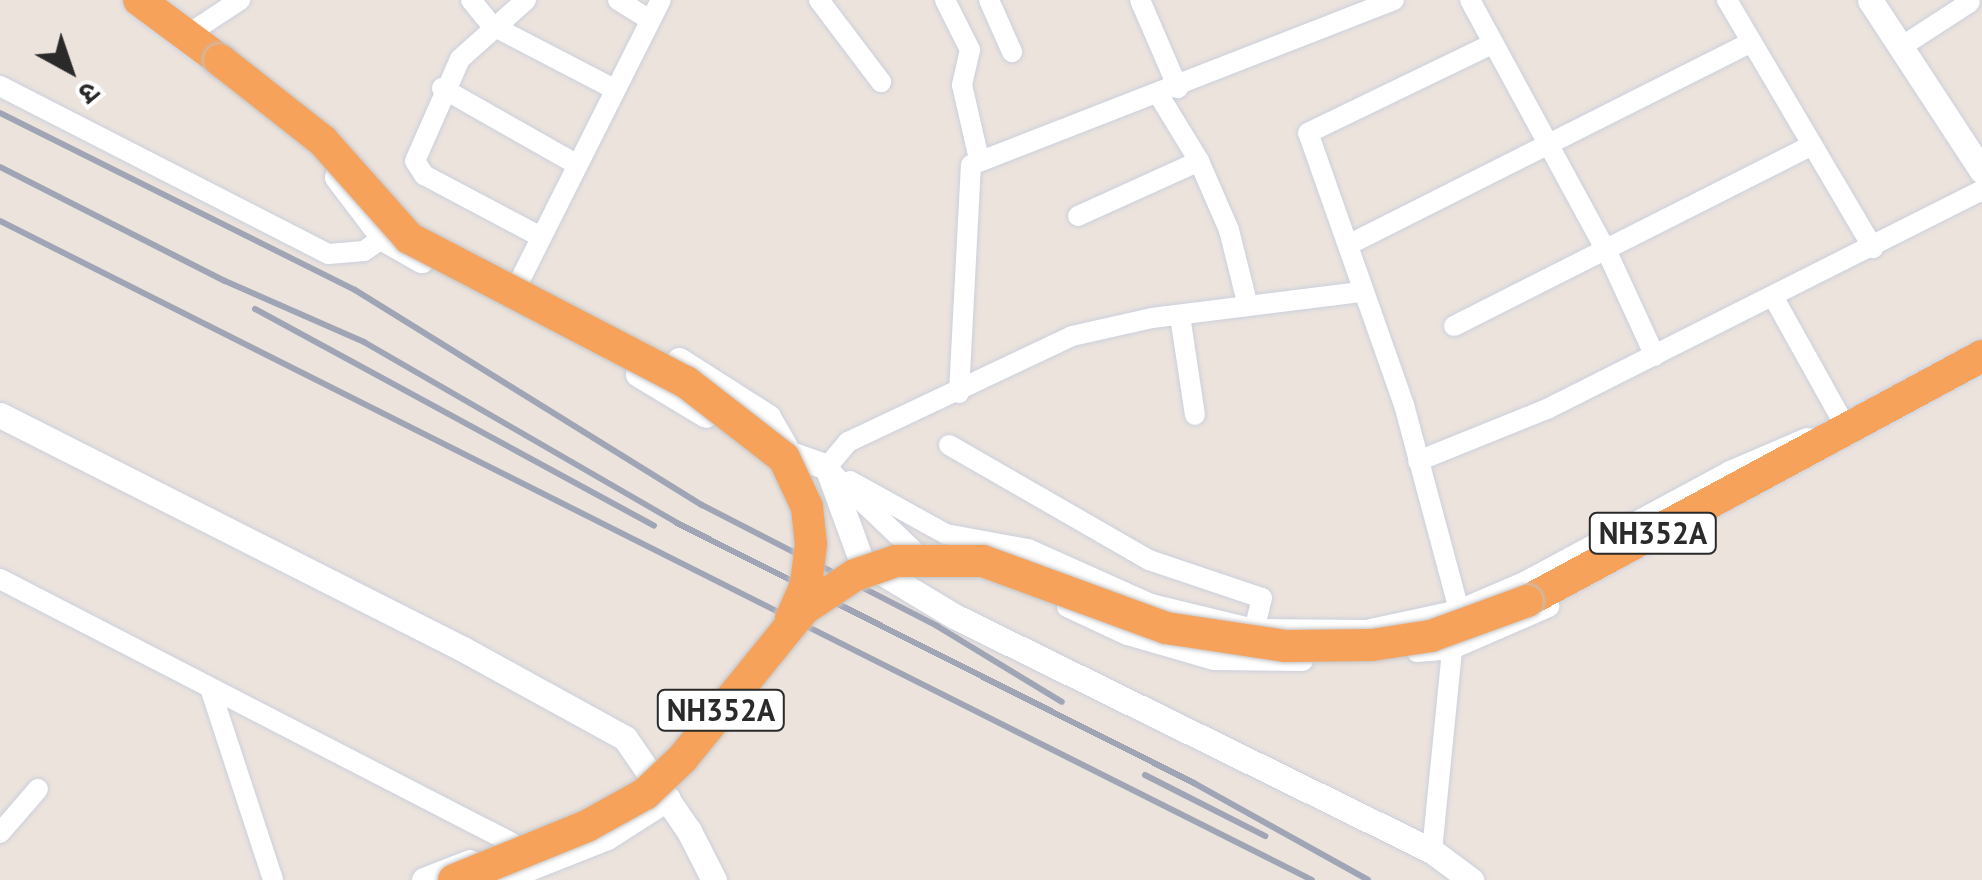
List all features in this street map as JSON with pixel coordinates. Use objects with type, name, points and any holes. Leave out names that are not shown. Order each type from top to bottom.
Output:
[{"type":"highway","points":[[140,0],[323,141],[409,238],[686,382],[784,458],[807,507],[812,544],[806,584],[784,632]]},
{"type":"highway","name":"NH352A","points":[[454,880],[588,826],[646,794],[784,632],[818,597],[855,575],[939,556],[1004,566],[1166,628],[1228,642],[1372,645],[1431,636],[1527,601],[1982,356]]},
{"type":"street","points":[[124,0],[321,157],[384,239],[679,397],[750,447],[785,447],[827,466],[946,534],[1028,548],[1150,604],[1254,629],[1366,630],[1459,610],[1780,445],[1847,429]]},
{"type":"street","points":[[156,0],[336,138],[404,222],[720,385],[768,417],[785,447]]},
{"type":"street","points":[[196,30],[240,0]]},
{"type":"street","points":[[471,0],[491,25],[614,88]]},
{"type":"street","points":[[526,0],[491,25],[442,88],[414,154],[416,168],[539,236]]},
{"type":"street","points":[[618,0],[650,20]]},
{"type":"street","points":[[520,280],[661,0]]},
{"type":"street","points":[[819,0],[881,82]]},
{"type":"street","points":[[945,0],[970,50],[962,85],[978,159],[966,182],[958,393]]},
{"type":"street","points":[[988,0],[1012,52]]},
{"type":"street","points":[[1140,0],[1169,92],[1229,230],[1248,306]]},
{"type":"street","points":[[978,159],[1169,92],[1355,7],[1394,0]]},
{"type":"street","points":[[1470,0],[1608,254],[1655,356]]},
{"type":"street","points":[[1727,0],[1808,147],[1873,248]]},
{"type":"street","points":[[1870,0],[1982,170]]},
{"type":"street","points":[[1901,47],[1970,1],[1982,21]]},
{"type":"street","points":[[1348,245],[1551,147],[1749,43]]},
{"type":"street","points":[[1459,610],[1418,461],[1308,133],[1492,44]]},
{"type":"street","points":[[0,86],[329,254],[364,251],[404,222]]},
{"type":"street","points":[[442,88],[576,164]]},
{"type":"street","points":[[1454,326],[1608,254],[1808,147]]},
{"type":"street","points":[[1078,216],[1199,161]]},
{"type":"street","points":[[1418,461],[1655,356],[1982,190]]},
{"type":"street","points":[[827,466],[848,442],[1072,336],[1180,316],[1362,292]]},
{"type":"street","points":[[1774,298],[1847,429]]},
{"type":"street","points":[[1180,316],[1195,416]]},
{"type":"street","points":[[0,415],[463,648],[624,738],[668,798],[714,880]]},
{"type":"street","points":[[827,466],[883,528],[928,564],[1031,590],[1127,635],[1197,655],[1306,662],[1452,649],[1508,628],[1796,472],[1847,429]]},
{"type":"street","points":[[949,445],[1149,560],[1262,598],[1254,629]]},
{"type":"street","points":[[827,466],[861,560],[956,617],[1432,851],[1471,880]]},
{"type":"street","points":[[0,579],[514,844]]},
{"type":"street","points":[[1432,851],[1452,649]]},
{"type":"street","points":[[210,688],[272,880]]},
{"type":"street","points":[[424,880],[600,806],[647,765]]},
{"type":"street","points":[[0,833],[38,789]]},
{"type":"street","points":[[499,880],[607,837],[668,798]]},
{"type":"railway","points":[[0,113],[355,290],[702,505],[937,626],[1062,702]]},
{"type":"railway","points":[[0,167],[225,281],[364,342],[677,523],[1194,783],[1368,880]]},
{"type":"railway","points":[[0,221],[1312,880]]},
{"type":"railway","points":[[255,309],[654,526]]},
{"type":"railway","points":[[1145,775],[1265,836]]}]
